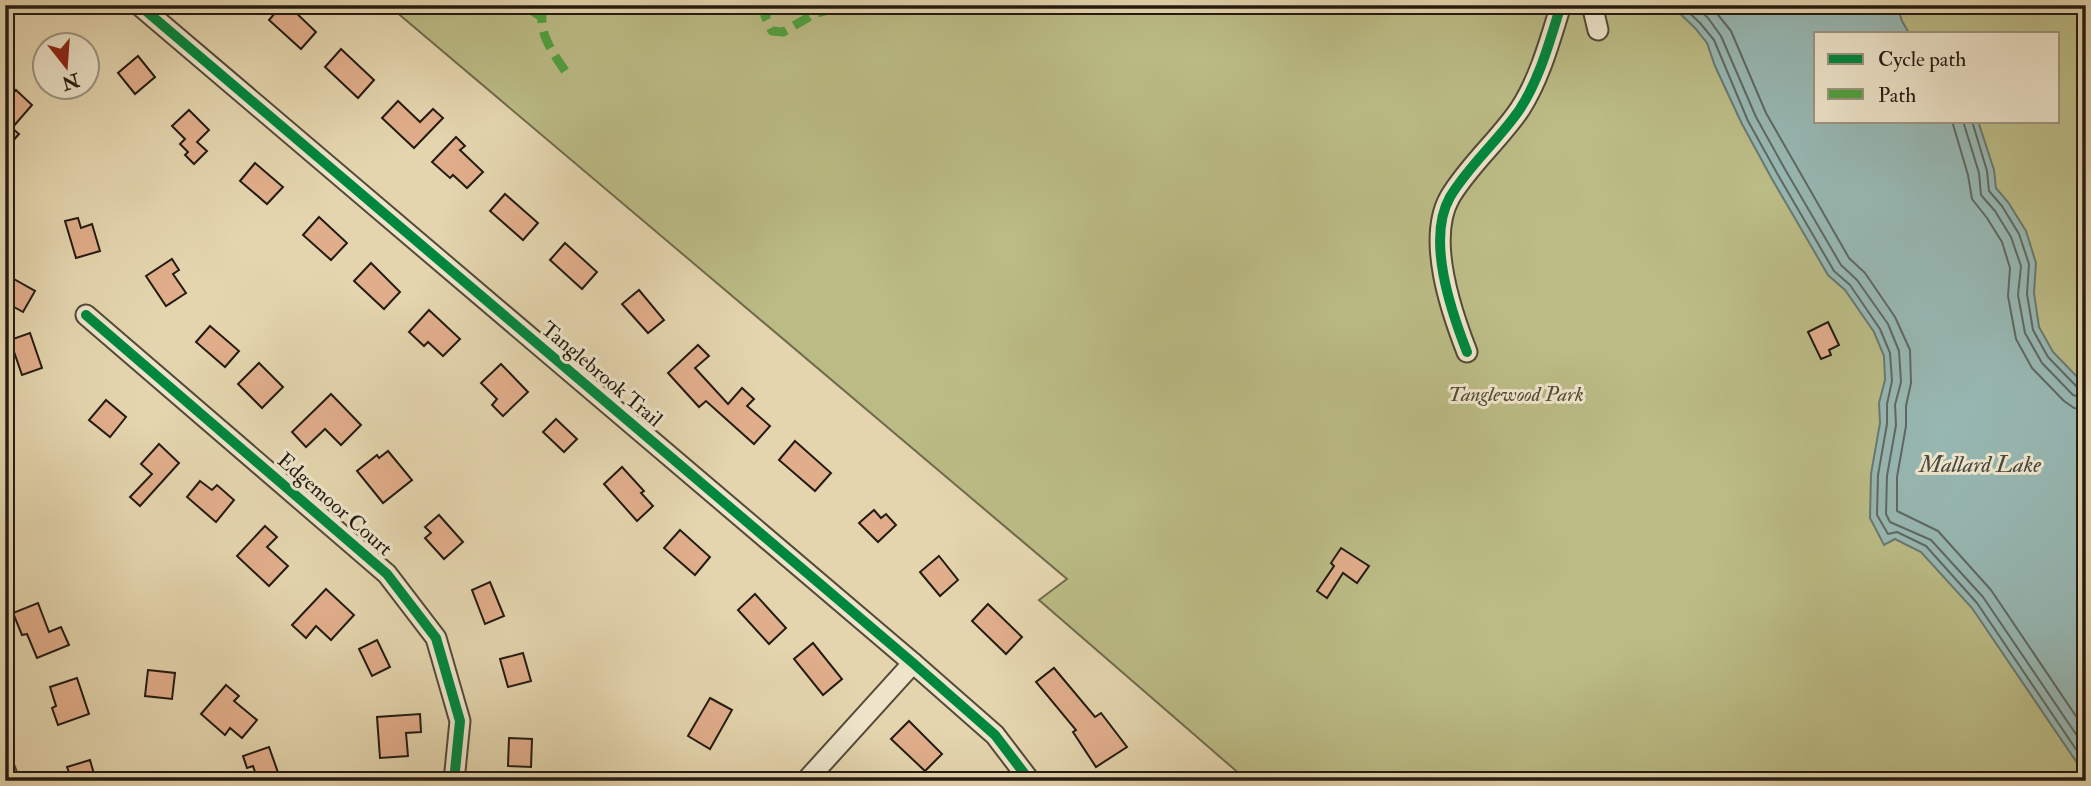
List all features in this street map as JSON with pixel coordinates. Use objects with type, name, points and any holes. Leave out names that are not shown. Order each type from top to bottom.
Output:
[{"type":"street","name":"Tanglebrook Trail","points":[[139,5],[913,663],[995,735],[1030,781]]},
{"type":"street","points":[[1467,352],[1452,313],[1444,281],[1440,244],[1446,210],[1449,200],[1464,177],[1495,143],[1530,92],[1561,5]]},
{"type":"street","points":[[1592,5],[1598,30]]},
{"type":"street","name":"Edgemoor Court","points":[[86,315],[387,575],[436,638],[460,721],[454,781]]},
{"type":"street","points":[[806,781],[913,663]]},
{"type":"street","points":[[5,771],[9,781]]},
{"type":"green space","name":"Tanglewood Park","points":[[388,5],[2086,5],[2086,781],[1243,781],[1242,776],[1039,600],[1067,579]]},
{"type":"water","name":"Mallard Lake","points":[[1671,5],[1897,5],[1908,32],[1814,32],[1814,122],[1978,122],[1994,170],[1996,188],[2026,231],[2036,263],[2034,293],[2039,327],[2053,352],[2086,386],[2086,776],[1972,608],[1921,552],[1895,539],[1884,545],[1870,518],[1871,474],[1880,423],[1879,403],[1885,380],[1884,356],[1874,332],[1845,290],[1828,275],[1772,179],[1742,124],[1707,43]]},
{"type":"building","points":[[282,5],[288,5],[316,32],[301,49],[269,20]]},
{"type":"building","points":[[341,49],[374,80],[358,98],[325,67]]},
{"type":"building","points":[[138,56],[155,77],[135,94],[118,73]]},
{"type":"building","points":[[16,90],[32,105],[12,128],[19,134],[5,150],[5,102]]},
{"type":"building","points":[[398,101],[420,122],[433,109],[443,118],[414,148],[382,118]]},
{"type":"building","points":[[189,110],[209,130],[197,142],[207,151],[194,164],[185,155],[188,152],[180,144],[185,139],[172,126]]},
{"type":"building","points":[[456,137],[465,146],[460,150],[483,172],[467,188],[453,175],[450,178],[432,162]]},
{"type":"building","points":[[255,163],[283,187],[267,204],[240,181]]},
{"type":"building","points":[[505,194],[538,223],[523,240],[490,211]]},
{"type":"building","points":[[319,217],[347,243],[331,260],[303,235]]},
{"type":"building","points":[[78,218],[81,228],[92,224],[100,251],[76,258],[65,221]]},
{"type":"building","points":[[565,243],[597,272],[582,289],[550,260]]},
{"type":"building","points":[[172,259],[179,270],[173,274],[186,293],[166,306],[146,276]]},
{"type":"building","points":[[371,263],[400,292],[384,309],[354,281]]},
{"type":"building","points":[[5,274],[35,291],[23,312],[5,302]]},
{"type":"building","points":[[639,290],[664,320],[648,333],[622,304]]},
{"type":"building","points":[[429,310],[460,339],[443,356],[428,342],[424,346],[409,332]]},
{"type":"building","points":[[1828,322],[1839,345],[1829,350],[1831,355],[1821,359],[1808,332]]},
{"type":"building","points":[[210,326],[239,351],[225,367],[196,342]]},
{"type":"building","points":[[30,333],[42,368],[22,375],[10,340]]},
{"type":"building","points":[[698,345],[709,356],[695,368],[728,404],[742,388],[754,399],[747,406],[770,426],[754,444],[706,401],[699,407],[668,373]]},
{"type":"building","points":[[259,363],[283,387],[262,408],[238,384]]},
{"type":"building","points":[[501,364],[528,392],[503,416],[492,405],[497,399],[481,383]]},
{"type":"building","points":[[331,394],[361,425],[341,445],[325,429],[306,447],[292,432]]},
{"type":"building","points":[[106,400],[126,417],[110,437],[89,420]]},
{"type":"building","points":[[556,419],[577,439],[564,452],[543,432]]},
{"type":"building","points":[[795,441],[831,473],[815,491],[779,460]]},
{"type":"building","points":[[159,444],[179,463],[140,506],[130,497],[152,474],[141,464]]},
{"type":"building","points":[[388,451],[412,480],[383,503],[357,471],[377,455],[379,458]]},
{"type":"building","points":[[622,467],[644,491],[641,493],[653,506],[637,521],[604,484]]},
{"type":"building","points":[[200,481],[212,490],[217,485],[234,500],[216,522],[187,497]]},
{"type":"building","points":[[874,510],[881,518],[886,514],[896,525],[878,542],[859,523]]},
{"type":"building","points":[[439,515],[463,542],[444,559],[425,538],[431,533],[425,527]]},
{"type":"building","points":[[265,526],[277,537],[267,547],[288,566],[269,586],[237,556]]},
{"type":"building","points":[[680,530],[710,557],[695,575],[664,548]]},
{"type":"building","points":[[1341,548],[1369,566],[1357,583],[1343,573],[1327,598],[1317,591],[1334,566],[1331,563]]},
{"type":"building","points":[[939,556],[958,580],[940,596],[920,572]]},
{"type":"building","points":[[490,582],[504,616],[485,624],[472,590]]},
{"type":"building","points":[[326,589],[354,615],[331,640],[316,626],[306,638],[292,625]]},
{"type":"building","points":[[755,594],[786,628],[769,644],[738,610]]},
{"type":"building","points":[[38,603],[49,632],[61,627],[69,645],[37,658],[27,634],[22,635],[13,613]]},
{"type":"building","points":[[988,604],[1022,637],[1006,654],[972,621]]},
{"type":"building","points":[[377,640],[390,667],[372,676],[359,649]]},
{"type":"building","points":[[813,643],[842,679],[823,695],[794,659]]},
{"type":"building","points":[[523,653],[531,681],[508,687],[500,659]]},
{"type":"building","points":[[1054,668],[1095,717],[1101,713],[1127,747],[1096,767],[1073,732],[1076,730],[1036,682]]},
{"type":"building","points":[[148,670],[175,673],[172,699],[145,696]]},
{"type":"building","points":[[77,678],[89,714],[58,725],[52,708],[56,706],[50,687]]},
{"type":"building","points":[[226,685],[239,696],[234,701],[257,720],[242,738],[230,728],[225,735],[201,714]]},
{"type":"building","points":[[710,698],[732,710],[710,749],[688,736]]},
{"type":"building","points":[[420,714],[421,732],[406,733],[408,756],[380,758],[377,717]]},
{"type":"building","points":[[909,721],[942,754],[925,771],[891,739]]},
{"type":"building","points":[[509,738],[532,739],[531,767],[508,766]]},
{"type":"building","points":[[269,747],[281,781],[258,781],[253,766],[247,768],[243,756]]},
{"type":"building","points":[[90,760],[96,781],[72,781],[67,767]]},
{"type":"marked path","points":[[529,5],[540,16]]},
{"type":"marked path","points":[[544,5],[544,34],[569,77]]},
{"type":"marked path","points":[[773,5],[765,16],[772,31],[783,32],[814,14],[845,5]]},
{"type":"cycle path","points":[[139,5],[913,663],[995,735],[1030,781]]},
{"type":"cycle path","points":[[1467,352],[1443,275],[1440,233],[1443,214],[1458,185],[1512,120],[1527,97],[1544,58],[1561,5]]},
{"type":"cycle path","points":[[86,315],[387,574],[436,638],[460,721],[454,781]]}]
